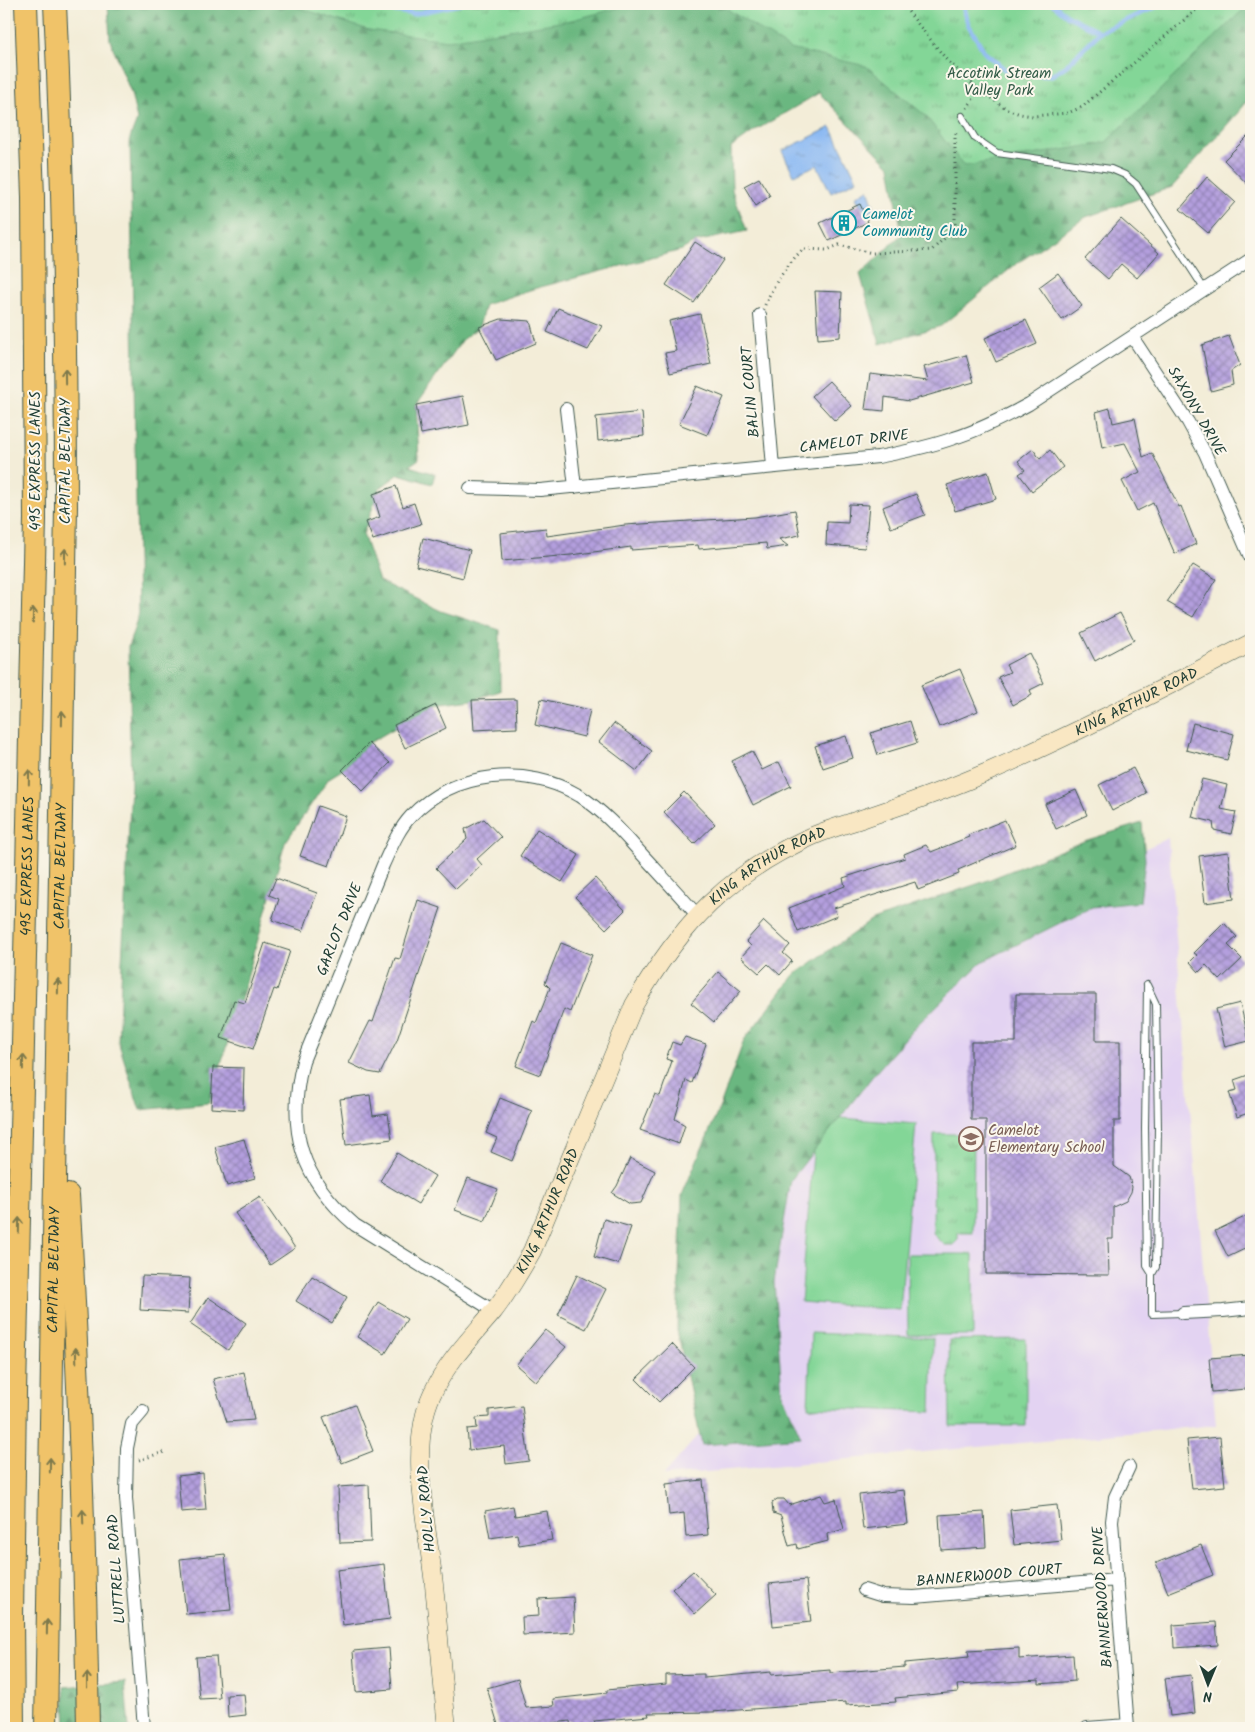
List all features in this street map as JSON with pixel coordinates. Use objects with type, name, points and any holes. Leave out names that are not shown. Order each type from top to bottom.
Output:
[{"type":"highway","name":"495 EXPRESS LANES","points":[[13,1728],[12,1617],[15,1393],[35,519],[33,197],[26,4]]},
{"type":"highway","name":"CAPITAL BELTWAY","points":[[46,1728],[66,413],[55,4]]},
{"type":"highway","points":[[57,1034],[74,1297],[88,1728]]},
{"type":"street","name":"CAMELOT DRIVE","points":[[470,488],[540,490],[878,457],[918,449],[956,438],[997,421],[1029,404],[1133,338],[1251,259]]},
{"type":"street","name":"BALIN COURT","points":[[760,315],[773,467]]},
{"type":"street","name":"SAXONY DRIVE","points":[[1133,338],[1188,422],[1205,453],[1251,559]]},
{"type":"street","points":[[566,409],[575,487]]},
{"type":"street","name":"KING ARTHUR ROAD","points":[[494,1310],[514,1282],[532,1251],[634,1005],[651,974],[675,940],[721,892],[752,868],[816,834],[918,800],[988,772],[1088,727],[1251,642]]},
{"type":"street","name":"GARLOT DRIVE","points":[[494,1310],[354,1225],[337,1210],[322,1192],[311,1173],[302,1151],[296,1108],[303,1062],[373,888],[397,835],[410,817],[425,803],[443,791],[462,783],[486,778],[508,776],[532,778],[556,785],[594,806],[621,832],[697,915]]},
{"type":"street","points":[[1183,1312],[1251,1308]]},
{"type":"street","name":"HOLLY ROAD","points":[[446,1728],[434,1582],[428,1545],[422,1482],[420,1448],[422,1427],[431,1396],[450,1361],[494,1310]]},
{"type":"street","name":"LUTTRELL ROAD","points":[[143,1412],[132,1424],[127,1448],[126,1498],[144,1728]]},
{"type":"street","name":"BANNERWOOD DRIVE","points":[[1128,1726],[1112,1521],[1115,1497],[1129,1467]]},
{"type":"street","name":"BANNERWOOD COURT","points":[[864,1590],[882,1596],[914,1598],[1116,1580]]},
{"type":"street","points":[[1087,1728],[1128,1726]]},
{"type":"lane","points":[[962,116],[975,138],[996,153],[1111,169],[1125,175],[1136,184],[1205,290]]},
{"type":"lane","points":[[1152,1274],[1147,1266],[1147,985],[1156,1004],[1158,1138],[1156,1267],[1152,1274],[1152,1314],[1183,1312]]},
{"type":"path","points":[[902,4],[946,59],[979,90],[1007,109],[1032,116],[1068,113],[1082,107],[1203,4]]},
{"type":"path","points":[[771,290],[789,263],[803,248],[827,250],[839,245],[872,253],[932,250],[955,228],[955,136],[962,116],[979,90]]},
{"type":"path","points":[[127,1464],[164,1452]]},
{"type":"shaded area","name":"Camelot Elementary School","points":[[1168,838],[1216,1425],[663,1476],[773,1349],[694,1272],[805,1007]]},
{"type":"green space","points":[[108,4],[1251,4],[1251,96],[1172,187],[1086,217],[1016,264],[941,326],[880,344],[860,274],[902,234],[890,166],[819,93],[756,130],[731,148],[732,190],[747,231],[695,242],[682,250],[533,289],[485,305],[479,327],[464,338],[416,405],[419,459],[409,466],[435,474],[432,484],[399,474],[380,488],[363,534],[379,581],[441,611],[500,630],[500,691],[472,700],[435,705],[369,743],[342,770],[329,778],[285,843],[242,996],[209,1103],[140,1110],[118,1041],[131,785],[128,647],[138,617],[130,138],[137,120],[131,93],[110,40]]},
{"type":"green space","points":[[287,4],[633,4],[572,20],[448,40],[369,30]]},
{"type":"green space","name":"Accotink Stream Valley Park","points":[[719,4],[1249,4],[1105,143],[964,166],[926,116],[866,66],[790,49]]},
{"type":"green space","points":[[1142,823],[1145,860],[1140,902],[1092,907],[982,962],[916,1026],[872,1077],[791,1180],[774,1282],[782,1393],[801,1437],[702,1445],[677,1330],[682,1195],[721,1104],[744,1040],[794,975],[872,920],[983,882],[1084,841]]},
{"type":"green space","points":[[816,1116],[916,1124],[900,1310],[801,1302]]},
{"type":"green space","points":[[934,1134],[974,1134],[973,1233],[958,1233],[958,1240],[953,1245],[945,1245],[933,1234]]},
{"type":"green space","points":[[907,1254],[973,1254],[973,1335],[908,1335]]},
{"type":"green space","points":[[811,1333],[933,1338],[931,1412],[808,1407]]},
{"type":"green space","points":[[1026,1339],[1026,1426],[950,1426],[949,1340]]},
{"type":"green space","points":[[125,1682],[129,1728],[66,1728],[64,1687]]},
{"type":"water","points":[[831,127],[857,180],[831,193],[817,165],[794,175],[782,151]]},
{"type":"water","points":[[868,189],[875,209],[867,213],[855,197]]},
{"type":"building","points":[[1251,133],[1251,188],[1224,160]]},
{"type":"building","points":[[1207,177],[1235,202],[1208,233],[1180,209]]},
{"type":"building","points":[[759,178],[770,196],[756,206],[744,186]]},
{"type":"building","name":"Camelot Community Club","points":[[860,204],[868,222],[829,241],[820,223]]},
{"type":"building","points":[[1121,219],[1159,253],[1137,278],[1121,264],[1108,279],[1085,259]]},
{"type":"building","points":[[695,242],[723,260],[694,303],[666,285]]},
{"type":"building","points":[[1058,273],[1082,306],[1062,320],[1039,287]]},
{"type":"building","points":[[815,291],[842,292],[840,337],[818,339]]},
{"type":"building","points":[[558,308],[602,326],[588,350],[547,332]]},
{"type":"building","points":[[700,314],[711,364],[670,373],[665,353],[676,351],[669,321]]},
{"type":"building","points":[[501,319],[530,321],[536,343],[496,360],[479,327]]},
{"type":"building","points":[[1026,320],[1037,344],[996,362],[985,338]]},
{"type":"building","points":[[1229,336],[1240,365],[1231,371],[1233,385],[1211,391],[1202,345]]},
{"type":"building","points":[[966,355],[974,382],[909,401],[885,397],[884,411],[865,409],[870,374],[928,381],[924,367]]},
{"type":"building","points":[[829,381],[852,406],[835,421],[812,396]]},
{"type":"building","points":[[697,386],[724,397],[707,435],[679,424]]},
{"type":"building","points":[[463,396],[469,425],[421,434],[416,405]]},
{"type":"building","points":[[1110,408],[1113,423],[1135,418],[1143,457],[1152,453],[1179,507],[1181,506],[1196,544],[1175,554],[1153,503],[1137,511],[1122,481],[1140,472],[1125,443],[1102,448],[1096,412]]},
{"type":"building","points":[[642,412],[644,436],[598,441],[596,417]]},
{"type":"building","points":[[1033,449],[1040,459],[1050,450],[1063,467],[1032,491],[1019,474],[1025,470],[1018,461]]},
{"type":"building","points":[[988,472],[996,499],[955,511],[947,485]]},
{"type":"building","points":[[396,486],[403,507],[414,503],[421,524],[373,540],[366,522],[380,517],[373,494]]},
{"type":"building","points":[[916,494],[925,515],[891,528],[883,507]]},
{"type":"building","points":[[849,504],[869,505],[865,548],[826,545],[827,522],[848,523]]},
{"type":"building","points":[[795,510],[800,535],[779,539],[788,546],[767,549],[766,543],[699,549],[698,545],[631,550],[631,547],[502,561],[500,533],[546,528],[547,536],[625,525],[755,517]]},
{"type":"building","points":[[423,538],[470,550],[463,578],[416,566]]},
{"type":"building","points":[[1193,565],[1216,579],[1193,617],[1167,602]]},
{"type":"building","points":[[1120,613],[1134,640],[1095,661],[1081,633]]},
{"type":"building","points":[[1029,653],[1044,683],[1030,690],[1032,695],[1013,705],[998,677],[1010,672],[1006,665]]},
{"type":"building","points":[[960,669],[978,711],[939,727],[921,685]]},
{"type":"building","points":[[516,699],[517,728],[474,730],[472,700]]},
{"type":"building","points":[[541,699],[590,710],[584,737],[535,725]]},
{"type":"building","points":[[436,705],[446,728],[405,748],[394,725]]},
{"type":"building","points":[[910,721],[917,743],[878,755],[871,733]]},
{"type":"building","points":[[614,723],[652,751],[637,771],[599,742]]},
{"type":"building","points":[[1193,723],[1234,734],[1227,760],[1186,750]]},
{"type":"building","points":[[846,736],[853,758],[823,768],[815,746]]},
{"type":"building","points":[[369,743],[390,763],[363,791],[342,770]]},
{"type":"building","points":[[752,751],[762,770],[779,762],[791,786],[753,805],[732,761]]},
{"type":"building","points":[[1133,768],[1146,793],[1112,811],[1099,785]]},
{"type":"building","points":[[1202,779],[1227,785],[1221,809],[1236,812],[1231,834],[1214,830],[1213,822],[1192,817]]},
{"type":"building","points":[[1076,790],[1087,815],[1056,829],[1045,804]]},
{"type":"building","points":[[684,792],[715,824],[694,844],[664,812]]},
{"type":"building","points":[[318,806],[346,816],[329,866],[300,856]]},
{"type":"building","points":[[484,819],[501,837],[477,859],[482,865],[456,889],[436,868],[467,839],[465,829]]},
{"type":"building","points":[[1005,820],[1016,845],[958,870],[959,874],[918,890],[915,882],[834,908],[837,916],[798,932],[789,908],[845,886],[843,878],[905,858],[904,854],[926,845],[931,852]]},
{"type":"building","points":[[537,829],[579,855],[562,882],[520,856]]},
{"type":"building","points":[[1228,852],[1234,899],[1205,903],[1199,856]]},
{"type":"building","points":[[276,878],[317,893],[303,931],[272,920],[279,899],[269,895]]},
{"type":"building","points":[[595,878],[625,910],[606,929],[575,897]]},
{"type":"building","points":[[418,900],[441,908],[397,1040],[380,1074],[368,1072],[349,1063],[370,1021],[373,1022],[395,958],[400,959]]},
{"type":"building","points":[[764,921],[790,945],[783,953],[792,961],[780,975],[768,964],[759,973],[741,957],[751,946],[746,941]]},
{"type":"building","points":[[1224,923],[1237,937],[1228,945],[1242,959],[1220,980],[1206,965],[1199,972],[1190,962],[1197,955],[1194,953]]},
{"type":"building","points":[[265,943],[290,951],[277,990],[274,989],[253,1049],[221,1038],[234,1000],[245,1003]]},
{"type":"building","points":[[561,943],[592,955],[570,1012],[564,1009],[540,1075],[516,1066],[533,1021],[536,1023],[550,988],[545,983]]},
{"type":"building","points":[[718,972],[741,991],[714,1022],[691,1003]]},
{"type":"building","points":[[1016,994],[1096,994],[1096,1041],[1120,1041],[1120,1121],[1114,1121],[1114,1166],[1129,1177],[1132,1187],[1126,1201],[1113,1207],[1113,1239],[1108,1239],[1109,1275],[986,1274],[986,1120],[971,1120],[971,1042],[1016,1042]]},
{"type":"building","points":[[1240,1003],[1249,1041],[1225,1047],[1216,1009]]},
{"type":"building","points":[[685,1037],[706,1044],[692,1083],[686,1080],[675,1119],[685,1125],[679,1144],[640,1130],[655,1094],[660,1096],[672,1061],[666,1059],[672,1042],[680,1045]]},
{"type":"building","points":[[213,1067],[244,1068],[243,1110],[211,1108]]},
{"type":"building","points":[[1251,1074],[1251,1112],[1237,1117],[1229,1092],[1237,1090],[1234,1080]]},
{"type":"building","points":[[370,1095],[373,1116],[388,1114],[392,1139],[346,1145],[340,1099]]},
{"type":"building","points":[[500,1098],[532,1111],[512,1161],[491,1152],[497,1138],[486,1133]]},
{"type":"building","points":[[244,1139],[255,1178],[227,1186],[215,1147]]},
{"type":"building","points":[[397,1153],[435,1176],[418,1204],[380,1181]]},
{"type":"building","points":[[630,1158],[655,1171],[641,1203],[630,1204],[612,1193]]},
{"type":"building","points":[[468,1178],[498,1189],[485,1221],[455,1210]]},
{"type":"building","points":[[260,1197],[295,1248],[270,1265],[235,1213]]},
{"type":"building","points":[[1251,1214],[1251,1246],[1228,1257],[1215,1231]]},
{"type":"building","points":[[604,1219],[631,1227],[618,1264],[594,1257]]},
{"type":"building","points":[[577,1275],[606,1289],[586,1329],[558,1315]]},
{"type":"building","points":[[142,1276],[190,1278],[188,1313],[140,1310]]},
{"type":"building","points":[[312,1276],[347,1297],[332,1323],[296,1301]]},
{"type":"building","points":[[208,1297],[246,1323],[228,1350],[190,1324]]},
{"type":"building","points":[[378,1302],[407,1319],[385,1354],[357,1337]]},
{"type":"building","points":[[545,1330],[566,1347],[536,1382],[516,1365]]},
{"type":"building","points":[[672,1344],[694,1367],[659,1402],[636,1379]]},
{"type":"building","points":[[1251,1355],[1251,1382],[1246,1389],[1212,1392],[1209,1358]]},
{"type":"building","points":[[244,1372],[254,1420],[227,1422],[213,1379]]},
{"type":"building","points":[[355,1405],[373,1451],[342,1463],[323,1417]]},
{"type":"building","points":[[522,1406],[529,1461],[506,1464],[504,1446],[469,1450],[467,1429],[477,1428],[476,1418],[489,1417],[489,1410]]},
{"type":"building","points":[[1220,1437],[1225,1486],[1192,1489],[1187,1440]]},
{"type":"building","points":[[203,1473],[206,1510],[181,1512],[178,1476]]},
{"type":"building","points":[[703,1480],[708,1535],[686,1537],[684,1513],[669,1515],[666,1484]]},
{"type":"building","points":[[369,1485],[371,1542],[340,1543],[338,1487]]},
{"type":"building","points":[[904,1490],[908,1524],[863,1529],[859,1495]]},
{"type":"building","points":[[821,1495],[825,1502],[836,1499],[844,1529],[827,1534],[828,1541],[798,1549],[797,1544],[789,1546],[781,1516],[773,1513],[772,1503],[777,1499],[784,1499],[789,1505]]},
{"type":"building","points":[[1057,1505],[1061,1540],[1014,1545],[1010,1510]]},
{"type":"building","points":[[513,1506],[515,1516],[547,1511],[552,1540],[519,1545],[517,1534],[490,1538],[485,1511]]},
{"type":"building","points":[[984,1512],[986,1547],[941,1550],[939,1515]]},
{"type":"building","points":[[1201,1545],[1213,1575],[1168,1593],[1156,1563]]},
{"type":"building","points":[[225,1554],[231,1610],[186,1614],[180,1559]]},
{"type":"building","points":[[384,1564],[390,1619],[343,1625],[337,1570]]},
{"type":"building","points":[[693,1571],[716,1595],[695,1614],[672,1589]]},
{"type":"building","points":[[806,1580],[811,1622],[773,1626],[769,1584]]},
{"type":"building","points":[[573,1597],[575,1632],[523,1635],[522,1617],[539,1616],[538,1599]]},
{"type":"building","points":[[1216,1622],[1218,1645],[1174,1648],[1173,1625]]},
{"type":"building","points":[[389,1648],[392,1689],[356,1692],[353,1651]]},
{"type":"building","points":[[1019,1648],[1019,1659],[1073,1655],[1075,1681],[1039,1684],[1039,1680],[957,1685],[958,1692],[895,1698],[896,1702],[846,1705],[846,1702],[712,1712],[648,1713],[649,1716],[594,1721],[595,1725],[571,1728],[570,1721],[531,1726],[532,1728],[499,1728],[487,1688],[518,1679],[526,1708],[554,1706],[553,1699],[607,1693],[607,1690],[666,1684],[666,1675],[704,1674],[704,1678],[771,1672],[771,1675],[830,1670],[830,1673],[905,1667],[905,1663],[969,1657],[968,1651]]},
{"type":"building","points":[[216,1656],[220,1698],[200,1699],[196,1657]]},
{"type":"building","points":[[1191,1675],[1195,1713],[1170,1716],[1165,1678]]},
{"type":"building","points":[[244,1694],[246,1715],[228,1717],[227,1695]]},
{"type":"waterway","points":[[356,4],[413,14],[460,4]]},
{"type":"waterway","points":[[963,4],[968,24],[985,53],[1009,73],[1051,76],[1067,65],[1100,32]]},
{"type":"waterway","points":[[1053,4],[1068,16],[1100,32],[1162,4]]},
{"type":"place","name":"Camelot Community Club","points":[[844,223]]},
{"type":"place","name":"Camelot Elementary School","points":[[971,1139]]}]
